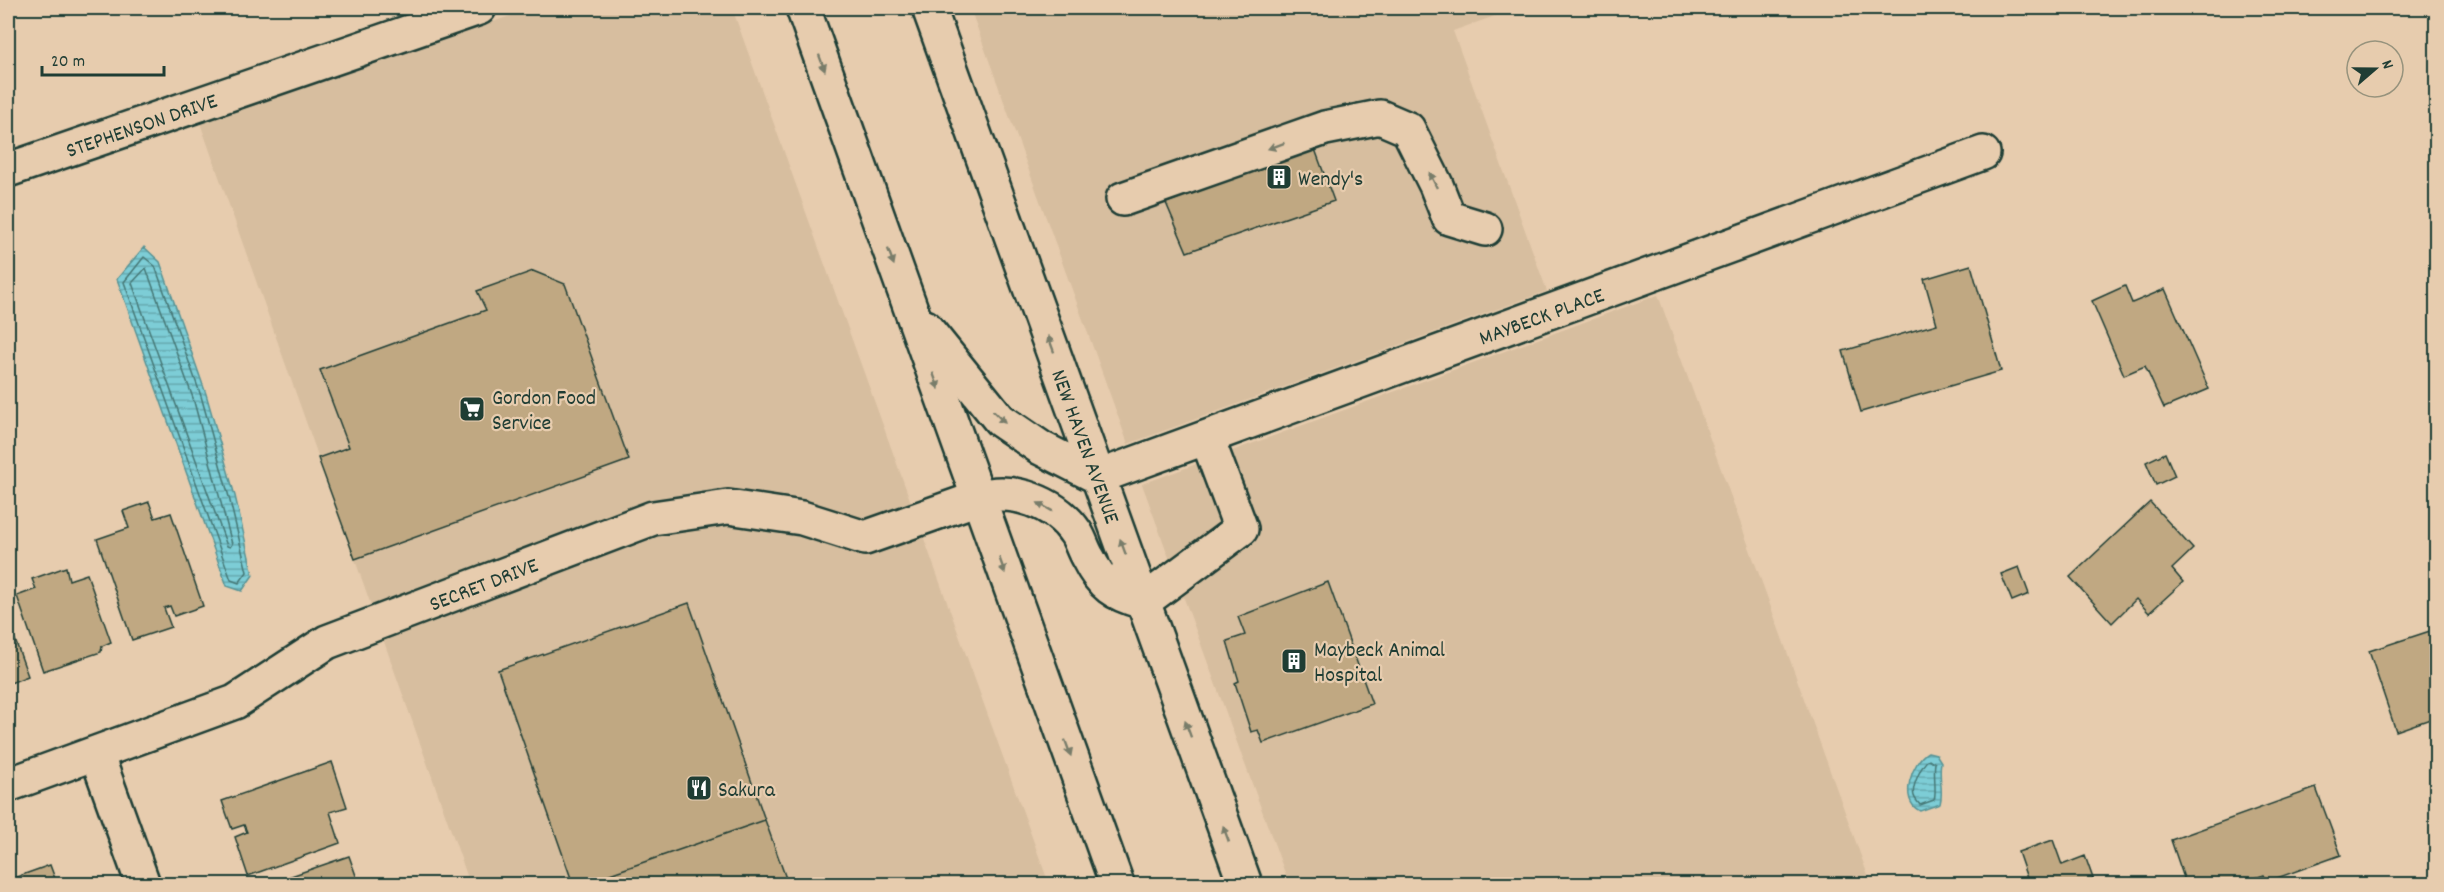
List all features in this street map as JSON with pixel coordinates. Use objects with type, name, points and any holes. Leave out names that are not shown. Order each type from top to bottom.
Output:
[{"type":"street","name":"STEPHENSON DRIVE","points":[[8,170],[479,8]]},
{"type":"street","points":[[803,8],[1117,885]]},
{"type":"street","points":[[905,8],[984,158]]},
{"type":"street","name":"NEW HAVEN AVENUE","points":[[929,8],[1245,885]]},
{"type":"street","points":[[1123,199],[1325,129],[1380,117],[1408,129],[1436,185],[1449,231],[1485,229]]},
{"type":"street","name":"MAYBECK PLACE","points":[[1098,477],[1983,153]]},
{"type":"street","points":[[909,307],[1000,420],[1041,448],[1098,477]]},
{"type":"street","points":[[1143,602],[1240,529],[1207,438]]},
{"type":"street","name":"SECRET DRIVE","points":[[8,785],[235,702],[327,642],[653,518],[728,507],[802,518],[865,538],[988,495],[1010,495],[1030,499],[1046,506],[1061,517],[1076,532],[1088,558],[1108,586],[1119,596],[1143,602]]},
{"type":"street","points":[[96,753],[143,885]]},
{"type":"shaded area","points":[[523,8],[732,8],[1049,884],[470,884],[200,123],[513,15]]},
{"type":"shaded area","points":[[970,8],[1517,8],[1453,31],[1547,291],[1128,444]]},
{"type":"shaded area","points":[[1658,295],[1871,884],[1289,884],[1142,484]]},
{"type":"water","points":[[144,247],[160,262],[206,394],[235,496],[253,575],[242,591],[227,586],[117,279]]},
{"type":"water","points":[[1928,752],[1936,754],[1941,762],[1941,799],[1940,804],[1920,811],[1913,806],[1910,799],[1910,781],[1917,764]]},
{"type":"building","name":"Wendy's","points":[[1312,141],[1334,201],[1187,252],[1166,203],[1297,153]]},
{"type":"building","points":[[1971,265],[2001,371],[1861,412],[1843,351],[1937,324],[1924,279]]},
{"type":"building","name":"Gordon Food Service","points":[[533,271],[565,284],[629,460],[355,559],[318,458],[349,447],[320,370],[486,310],[477,291]]},
{"type":"building","points":[[2125,286],[2132,303],[2165,289],[2209,389],[2164,408],[2145,366],[2124,375],[2092,301]]},
{"type":"building","points":[[2165,453],[2175,476],[2156,485],[2146,462]]},
{"type":"building","points":[[149,502],[155,518],[171,513],[203,606],[174,616],[170,606],[164,608],[171,627],[132,640],[97,539],[129,528],[123,511]]},
{"type":"building","points":[[2150,502],[2193,549],[2172,569],[2183,582],[2149,613],[2136,599],[2112,623],[2070,577]]},
{"type":"building","points":[[66,567],[69,580],[87,574],[111,642],[102,646],[101,652],[43,671],[17,596],[36,589],[32,579]]},
{"type":"building","points":[[2019,567],[2029,594],[2012,601],[2001,574]]},
{"type":"building","name":"Maybeck Animal Hospital","points":[[1328,582],[1372,704],[1263,743],[1258,730],[1251,732],[1235,683],[1239,681],[1227,641],[1245,635],[1238,617]]},
{"type":"building","points":[[689,603],[765,820],[581,884],[573,884],[498,670]]},
{"type":"building","points":[[8,620],[28,676],[8,684]]},
{"type":"building","points":[[2433,630],[2436,640],[2436,717],[2396,731],[2369,651]]},
{"type":"building","points":[[332,762],[347,807],[330,812],[340,843],[248,876],[235,837],[247,832],[244,825],[232,829],[222,801]]},
{"type":"building","points":[[2316,788],[2341,855],[2266,882],[2264,875],[2237,884],[2186,884],[2171,840]]},
{"type":"building","points":[[765,820],[788,884],[581,884]]},
{"type":"building","points":[[2053,840],[2062,865],[2085,856],[2095,884],[2029,884],[2018,852]]},
{"type":"building","points":[[349,856],[359,884],[268,884]]},
{"type":"building","points":[[50,865],[57,884],[8,884],[8,880]]},
{"type":"place","name":"Wendy's","points":[[1279,177]]},
{"type":"place","name":"Gordon Food Service","points":[[472,409]]},
{"type":"place","name":"Maybeck Animal Hospital","points":[[1294,661]]},
{"type":"place","name":"Sakura","points":[[699,788]]}]
